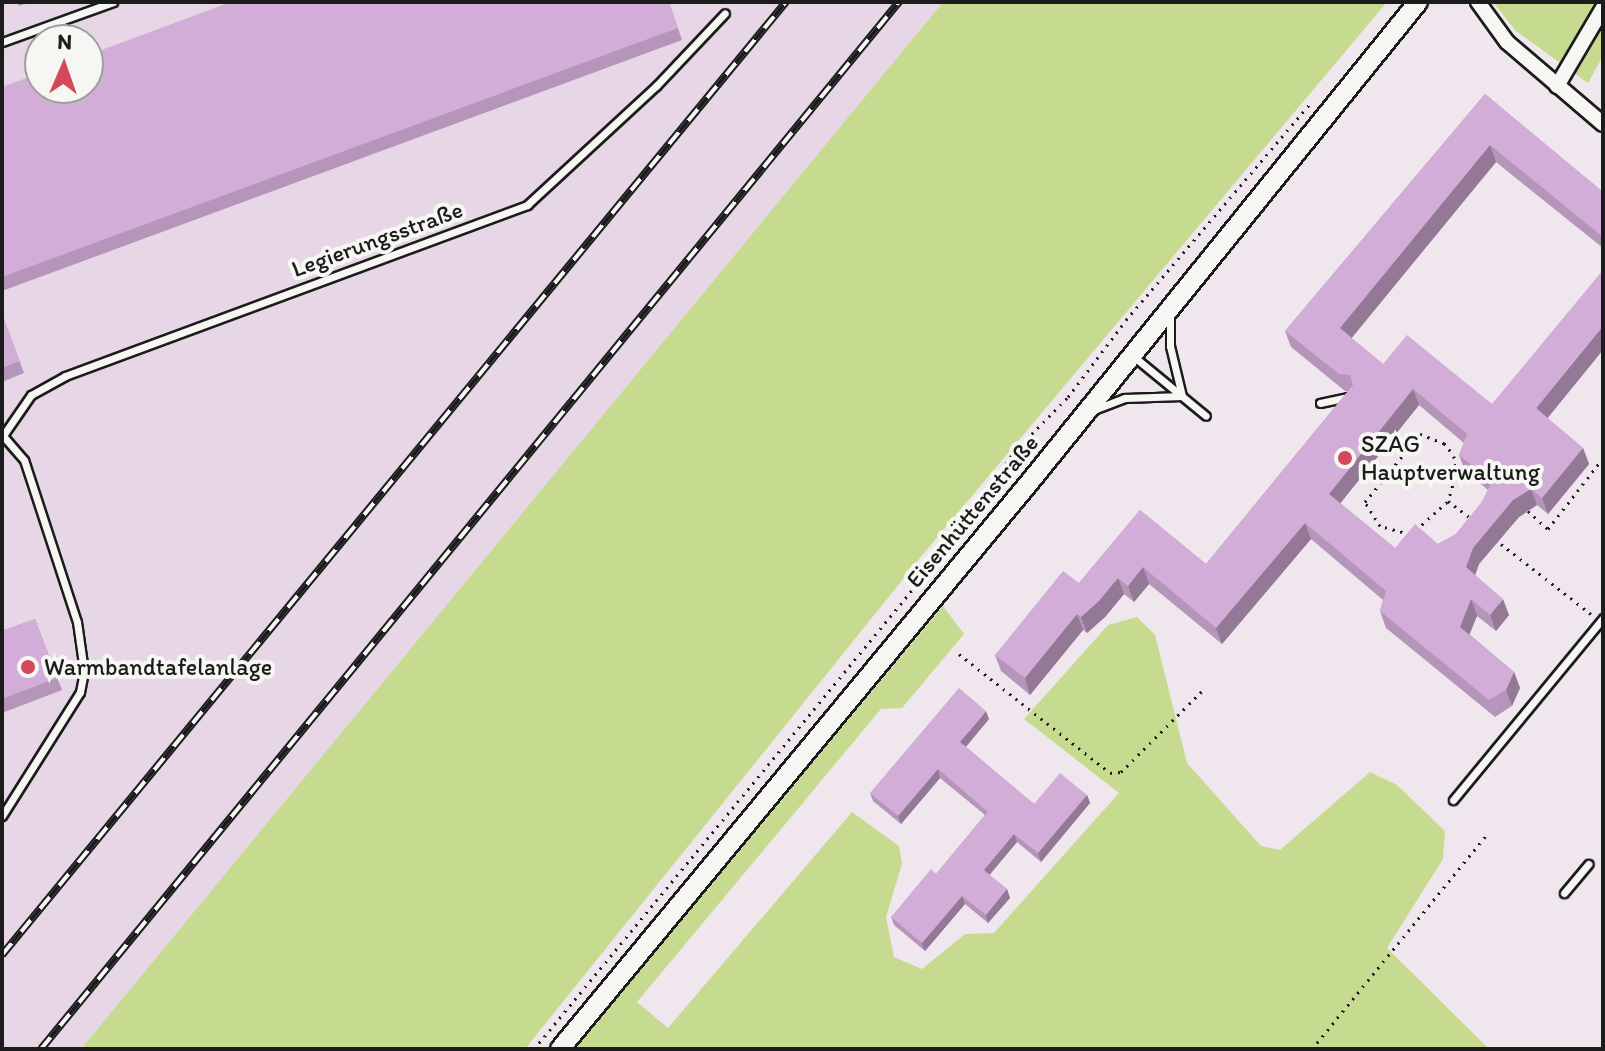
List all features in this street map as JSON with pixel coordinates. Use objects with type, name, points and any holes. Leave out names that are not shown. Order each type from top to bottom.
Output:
[{"type":"street","name":"Eisenhüttenstraße","points":[[560,1049],[1083,415],[1418,2]]},
{"type":"street","points":[[1478,2],[1507,42],[1603,124]]},
{"type":"street","points":[[1557,86],[1603,8]]},
{"type":"lane","points":[[2,42],[113,2]]},
{"type":"lane","name":"Legierungsstraße","points":[[2,816],[80,692],[84,671],[77,622],[24,460],[3,436],[31,395],[65,376],[527,205],[656,86],[725,13]]},
{"type":"lane","points":[[1172,305],[1170,346],[1182,396]]},
{"type":"lane","points":[[1131,354],[1206,416]]},
{"type":"lane","points":[[1083,415],[1125,398],[1182,396]]},
{"type":"lane","points":[[1320,403],[1352,396]]},
{"type":"lane","points":[[1453,800],[1602,620]]},
{"type":"lane","points":[[1564,893],[1588,864]]},
{"type":"path","points":[[534,1049],[941,555],[1015,451],[1068,397],[1126,320],[1151,296],[1311,103]]},
{"type":"path","points":[[1429,433],[1454,456],[1455,478],[1448,501],[1412,534],[1380,526],[1365,502],[1409,443],[1429,433]]},
{"type":"path","points":[[1528,511],[1548,529],[1603,458]]},
{"type":"path","points":[[1448,501],[1478,524]]},
{"type":"path","points":[[1501,544],[1602,620]]},
{"type":"path","points":[[959,654],[1110,773],[1121,772],[1206,687]]},
{"type":"path","points":[[1312,1049],[1489,832]]},
{"type":"shaded area","points":[[2,2],[943,2],[81,1049],[2,1049]]},
{"type":"green space","points":[[943,2],[1387,2],[924,553],[525,1049],[81,1049]]},
{"type":"green space","points":[[1493,2],[1603,2],[1603,56],[1588,83],[1516,31]]},
{"type":"green space","points":[[943,606],[964,634],[902,708],[881,709],[637,1002],[668,1028],[852,812],[899,846],[902,864],[886,917],[894,957],[922,969],[965,934],[994,933],[1119,793],[1024,719],[1108,625],[1137,617],[1155,635],[1187,763],[1261,846],[1280,850],[1370,772],[1397,785],[1445,831],[1443,859],[1387,948],[1489,1049],[575,1049]]},
{"type":"building","points":[[231,2],[669,2],[678,28],[2,277],[2,87],[24,79],[24,104],[104,104],[104,49]]},
{"type":"building","points":[[1485,94],[1603,192],[1603,237],[1490,145],[1340,328],[1383,364],[1407,335],[1492,404],[1603,270],[1603,326],[1536,408],[1583,448],[1542,498],[1531,489],[1513,500],[1473,548],[1466,567],[1503,599],[1490,615],[1471,599],[1460,627],[1514,672],[1506,690],[1489,700],[1380,611],[1386,591],[1305,523],[1216,628],[1143,567],[1128,586],[1118,578],[1081,617],[1077,614],[1025,678],[995,655],[1063,571],[1079,583],[1140,510],[1206,564],[1353,385],[1350,375],[1339,374],[1285,331]],"holes":[[[1413,389],[1467,434],[1459,455],[1492,482],[1482,502],[1456,534],[1438,544],[1415,524],[1395,548],[1329,494]]]},
{"type":"building","points":[[2,314],[20,361],[2,368]]},
{"type":"building","name":"Warmbandtafelanlage","points":[[35,619],[57,678],[2,699],[2,631]]},
{"type":"building","points":[[959,688],[986,711],[960,742],[1034,804],[1060,773],[1087,795],[1038,853],[1014,834],[984,870],[1007,889],[986,915],[962,896],[922,943],[891,917],[931,869],[936,874],[988,812],[938,769],[898,816],[870,793]]},
{"type":"railway","points":[[2,955],[786,2]]},
{"type":"railway","points":[[41,1049],[899,2]]},
{"type":"place","name":"SZAG Hauptverwaltung","points":[[1345,458]]},
{"type":"place","name":"Warmbandtafelanlage","points":[[28,667]]}]
